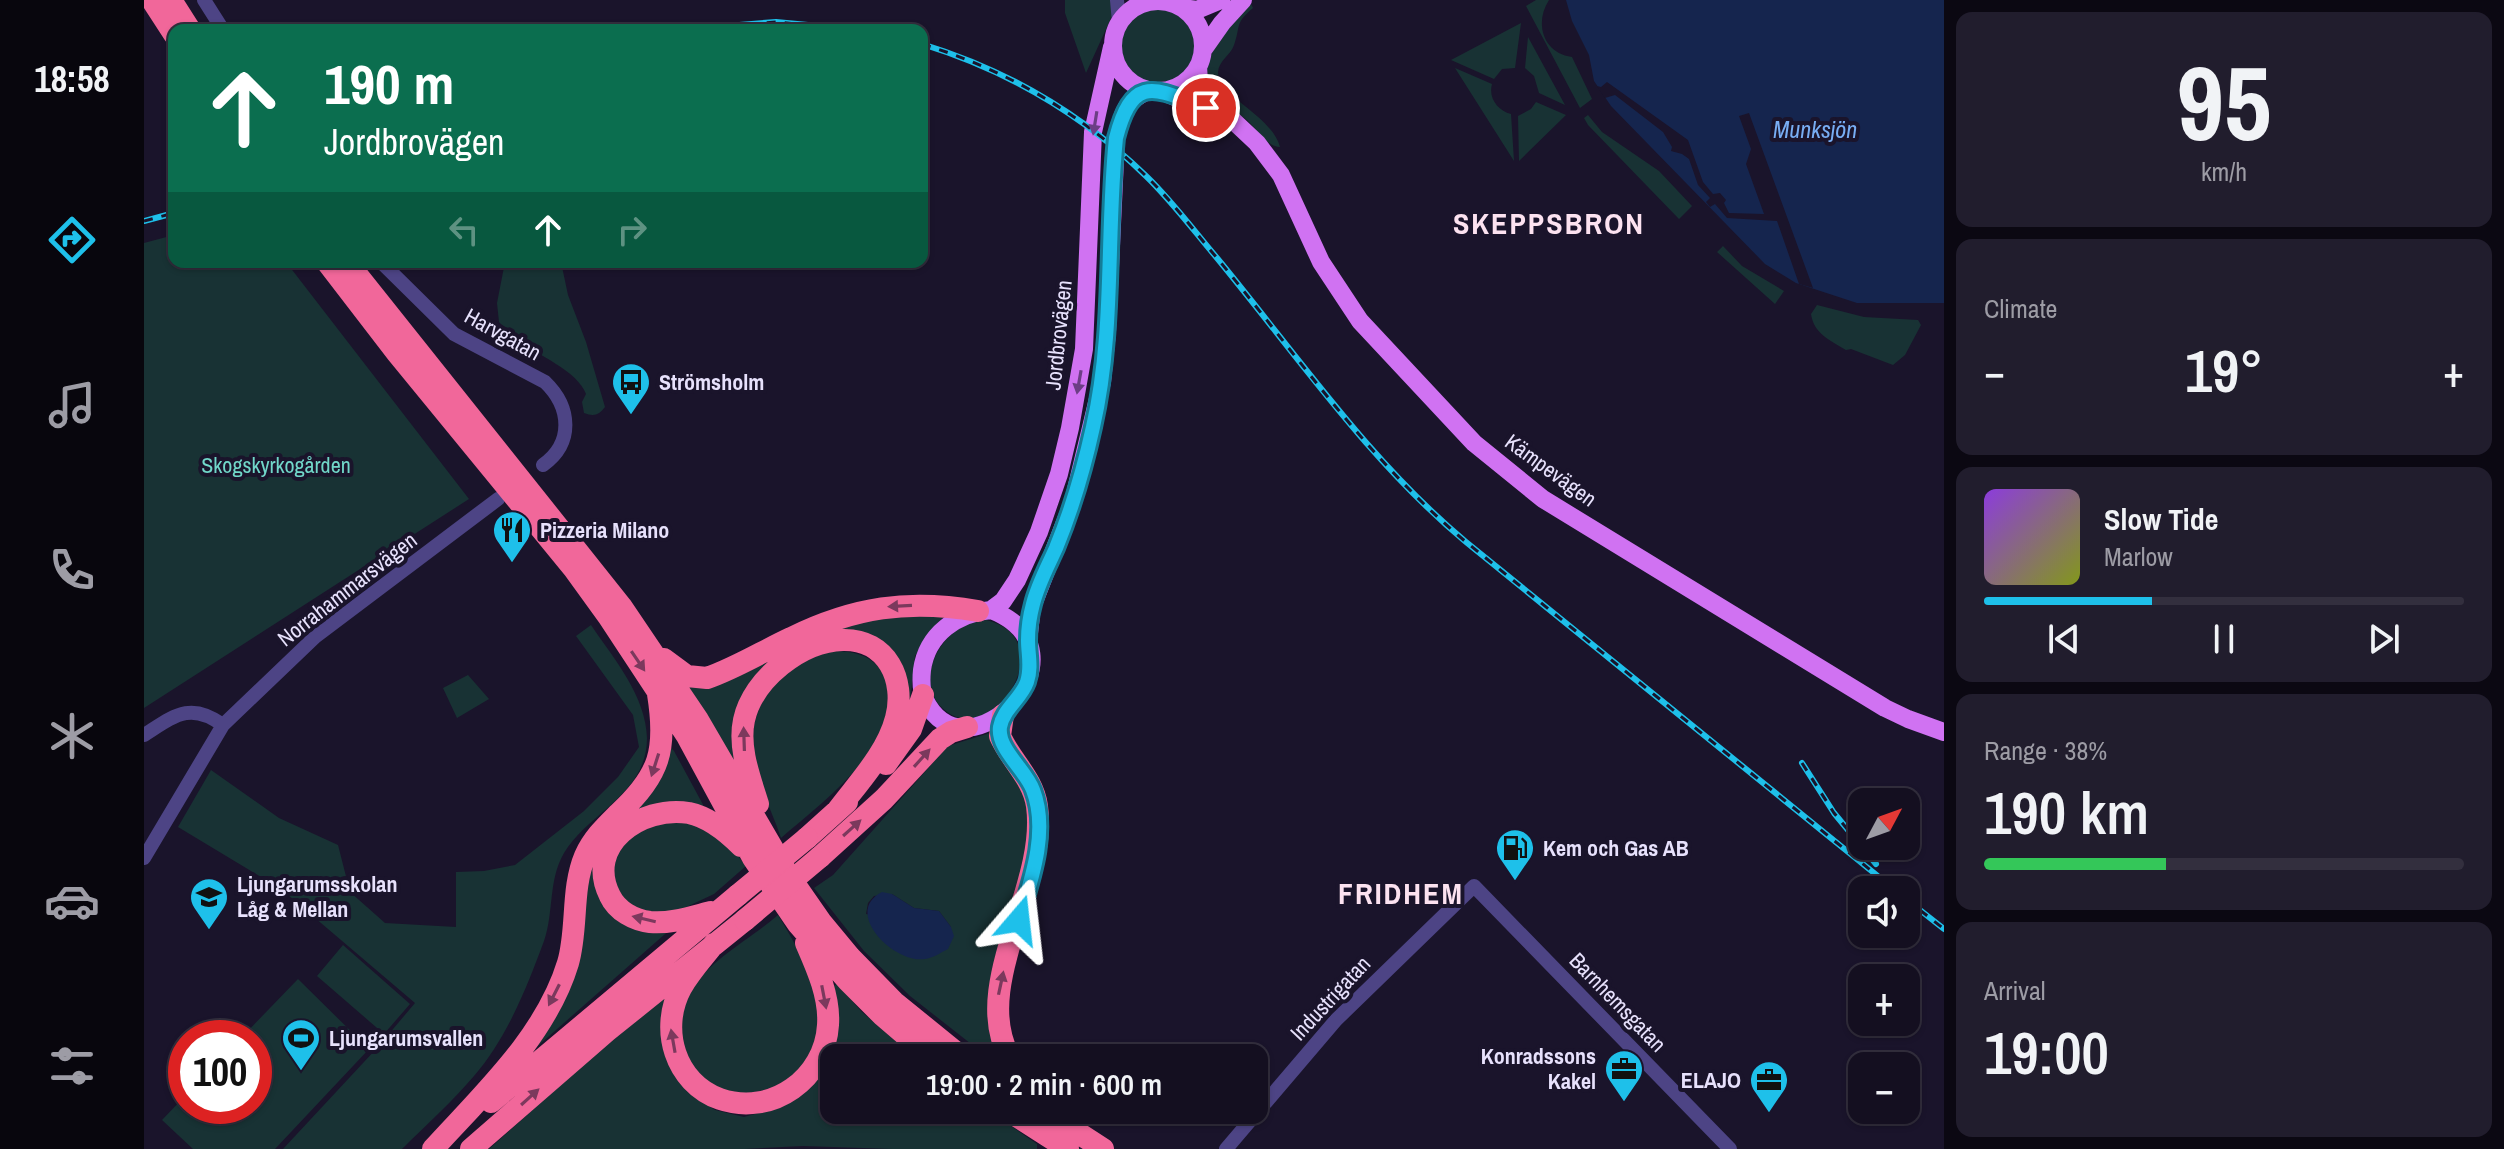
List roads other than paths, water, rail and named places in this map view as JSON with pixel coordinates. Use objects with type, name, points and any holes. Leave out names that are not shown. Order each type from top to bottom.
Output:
[{"type":"highway","points":[[152,0],[168,25]]},
{"type":"highway","points":[[171,0],[186,24]]},
{"type":"highway","points":[[332,268],[574,569],[657,689],[702,762],[753,858],[798,924],[856,990],[916,1044]]},
{"type":"highway","points":[[352,268],[560,526],[653,649],[734,779],[787,873],[850,957],[894,1002],[946,1044]]},
{"type":"highway","points":[[653,649],[680,672],[697,679],[707,678],[843,615],[886,607],[923,605],[984,611]]},
{"type":"highway","points":[[769,841],[743,743],[744,721],[752,697],[764,680],[783,664],[809,649],[843,640],[874,649],[886,660],[899,684],[899,701],[889,736],[837,811]]},
{"type":"highway","points":[[433,1149],[514,1058],[556,993],[568,962],[585,856],[604,827],[650,780],[659,759],[662,736],[657,689]]},
{"type":"highway","points":[[440,1149],[537,1061],[837,811],[901,745],[911,729],[923,695]]},
{"type":"highway","points":[[1003,715],[1000,736],[1035,793],[1039,824],[1034,867],[998,992],[1000,1034],[1004,1044]]},
{"type":"highway","points":[[471,1149],[607,1031],[820,857],[884,799],[940,739],[967,727]]},
{"type":"highway","points":[[720,910],[663,922],[647,922],[632,917],[619,909],[606,887],[604,860],[610,846],[628,826],[657,814],[672,812],[707,819],[753,858]]},
{"type":"highway","points":[[714,944],[680,989],[670,1027],[677,1062],[701,1088],[719,1099],[738,1103],[774,1099],[805,1080],[817,1063],[825,1043],[828,1023],[821,981],[798,924]]},
{"type":"highway","points":[[1029,1124],[1068,1149]]},
{"type":"highway","points":[[1065,1124],[1103,1149]]},
{"type":"main road","points":[[1156,91],[1134,85],[1115,62],[1112,47],[1119,22],[1141,4],[1159,0],[1197,10],[1221,0]]},
{"type":"main road","points":[[1028,642],[1013,622],[984,611],[962,616],[937,635],[923,664],[923,695],[928,705],[945,721],[967,727],[979,726],[1003,715],[1013,706],[1027,682],[1032,607],[1073,502],[1102,382],[1116,138],[1124,108],[1135,97],[1184,84],[1222,23],[1243,0]]},
{"type":"main road","points":[[1183,8],[1200,31],[1201,58]]},
{"type":"main road","name":"Jordbrovägen","points":[[984,611],[1003,601],[1017,580],[1039,532],[1059,474],[1070,428],[1084,349],[1093,132],[1112,47]]},
{"type":"main road","name":"Kämpevägen","points":[[1201,58],[1199,81],[1207,96],[1257,143],[1281,175],[1315,251],[1360,321],[1449,418],[1518,481],[1885,708],[1944,732]]},
{"type":"main road","name":"Kämpevägen","points":[[1156,91],[1206,108],[1241,127]]},
{"type":"street","points":[[204,0],[219,24]]},
{"type":"street","points":[[1117,0],[1119,22]]},
{"type":"street","name":"Harvgatan","points":[[387,268],[454,334],[545,382],[556,393],[564,407],[564,439],[548,461]]},
{"type":"street","name":"Norrahammarsvägen","points":[[144,858],[223,725],[315,637],[498,499]]},
{"type":"street","points":[[144,735],[177,715],[194,711],[208,715],[223,725]]},
{"type":"street","name":"Industrigatan","points":[[1226,1149],[1336,1020],[1474,886]]},
{"type":"street","name":"Barnhemsgatan","points":[[1474,886],[1730,1149]]},
{"type":"water","name":"Munksjön","points":[[1566,0],[1944,0],[1944,303],[1857,303],[1796,283],[1765,264],[1611,106],[1594,81],[1589,55],[1572,21]]},
{"type":"water","points":[[882,892],[892,894],[914,908],[939,911],[954,936],[948,949],[928,958],[913,958],[887,945],[877,935],[867,912],[871,901]]},
{"type":"railway","points":[[751,24],[797,24]]},
{"type":"railway","points":[[928,46],[984,67],[1042,96],[1121,154],[1174,206],[1335,406],[1431,511],[1878,876]]},
{"type":"railway","points":[[144,221],[168,215]]},
{"type":"railway","points":[[1802,763],[1834,813],[1876,864]]},
{"type":"railway","points":[[1920,910],[1944,929]]},
{"type":"place","name":"Strömsholm","points":[[631,416]]},
{"type":"place","name":"Pizzeria Milano","points":[[512,564]]},
{"type":"place","name":"Kem och Gas AB","points":[[1515,882]]},
{"type":"place","name":"Ljungarumsskolan Låg & Mellan","points":[[209,931]]},
{"type":"place","name":"Ljungarumsvallen","points":[[301,1072]]},
{"type":"place","name":"Konradssons Kakel","points":[[1624,1103]]},
{"type":"place","name":"ELAJO","points":[[1769,1114]]},
{"type":"district","name":"SKEPPSBRON","points":[[1549,224]]},
{"type":"district","name":"FRIDHEM","points":[[1401,894]]},
{"type":"park label","name":"Skogskyrkogården","points":[[276,465]]}]
